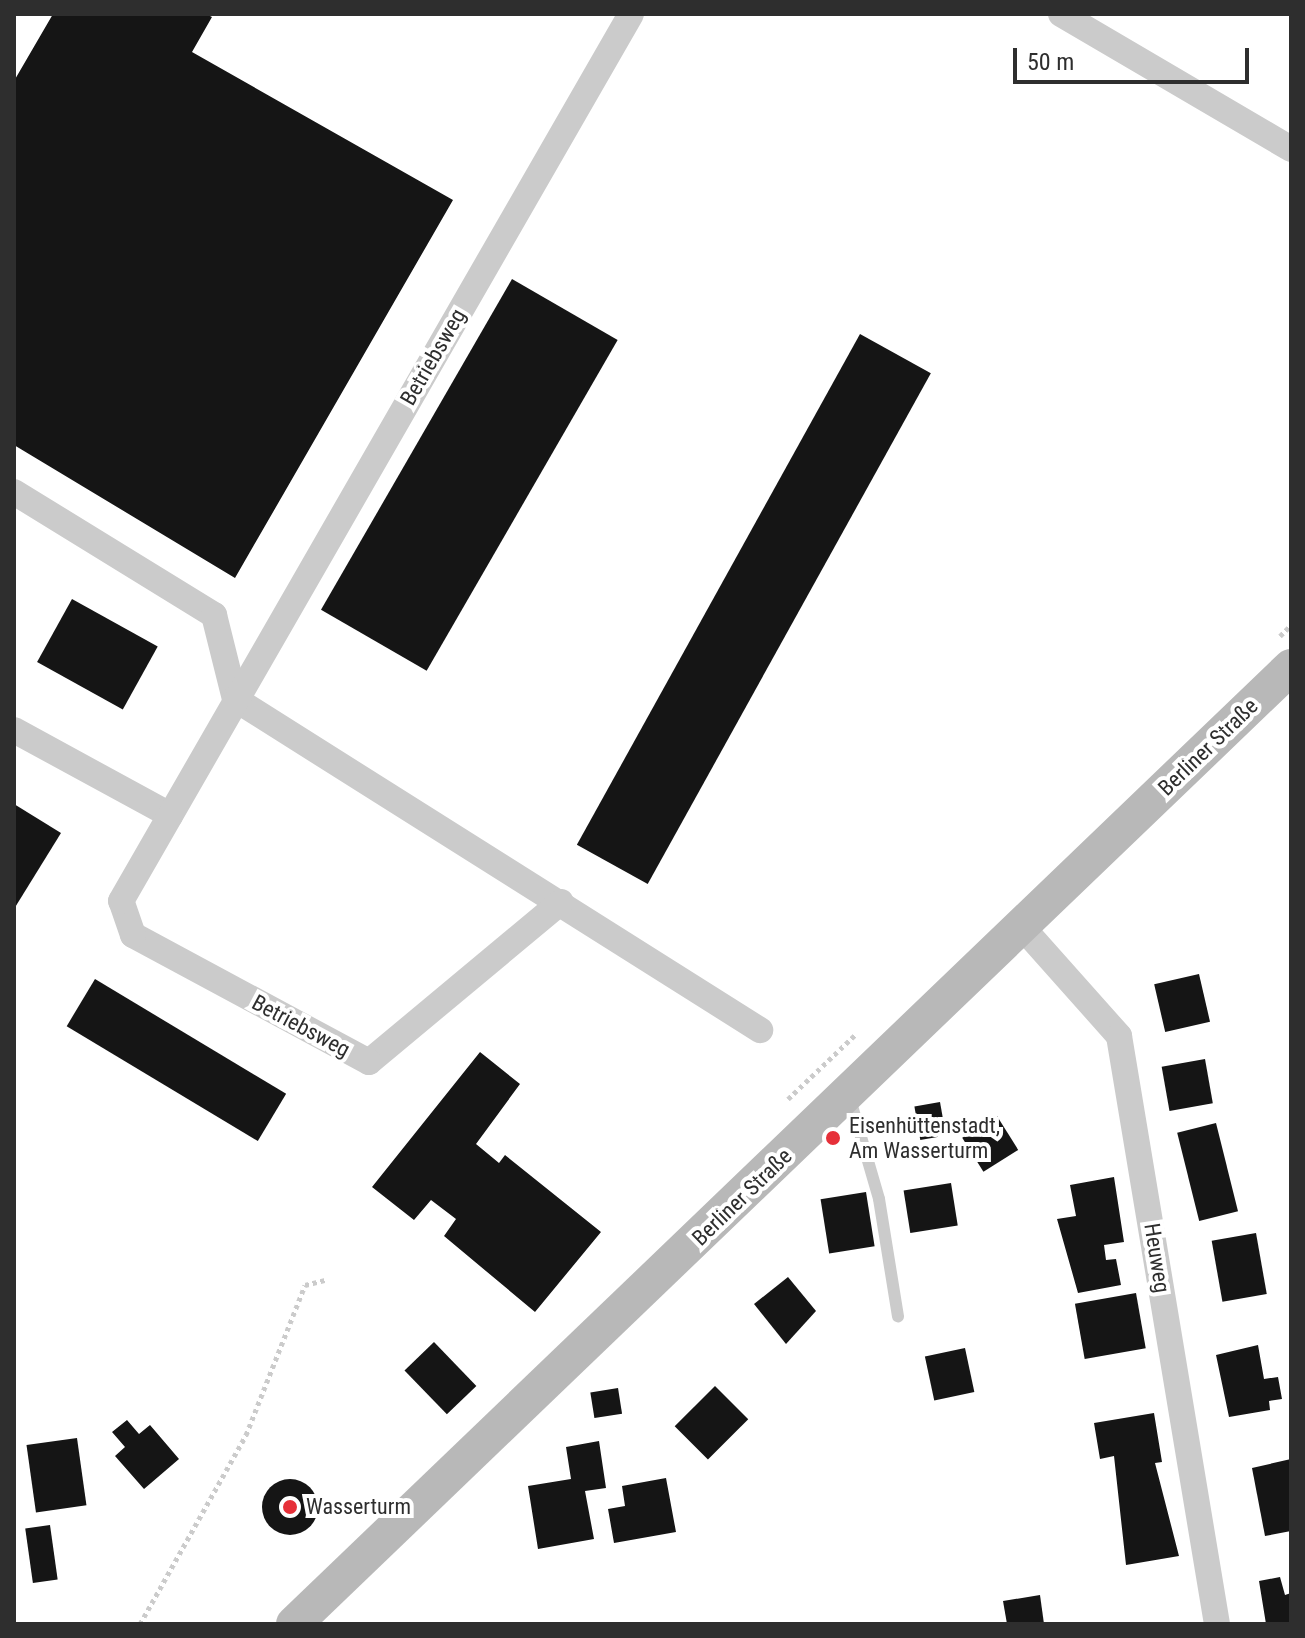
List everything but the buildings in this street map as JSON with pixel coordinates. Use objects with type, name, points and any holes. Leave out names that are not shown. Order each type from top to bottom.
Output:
[{"type":"main road","name":"Berliner Straße","points":[[294,1624],[849,1096],[1291,667]]},
{"type":"street","name":"Betriebsweg","points":[[561,902],[369,1062],[133,935],[121,901],[631,14]]},
{"type":"street","points":[[1061,14],[1291,149]]},
{"type":"street","points":[[14,492],[214,615],[235,699],[760,1030]]},
{"type":"street","points":[[14,730],[170,815]]},
{"type":"street","name":"Heuweg","points":[[1022,927],[1119,1036],[1217,1624]]},
{"type":"lane","points":[[849,1096],[879,1199],[898,1316]]},
{"type":"path","points":[[140,1624],[246,1435],[305,1285],[325,1280]]},
{"type":"place","name":"Eisenhüttenstadt, Am Wasserturm","points":[[833,1138]]},
{"type":"place","name":"Wasserturm","points":[[290,1507]]}]
